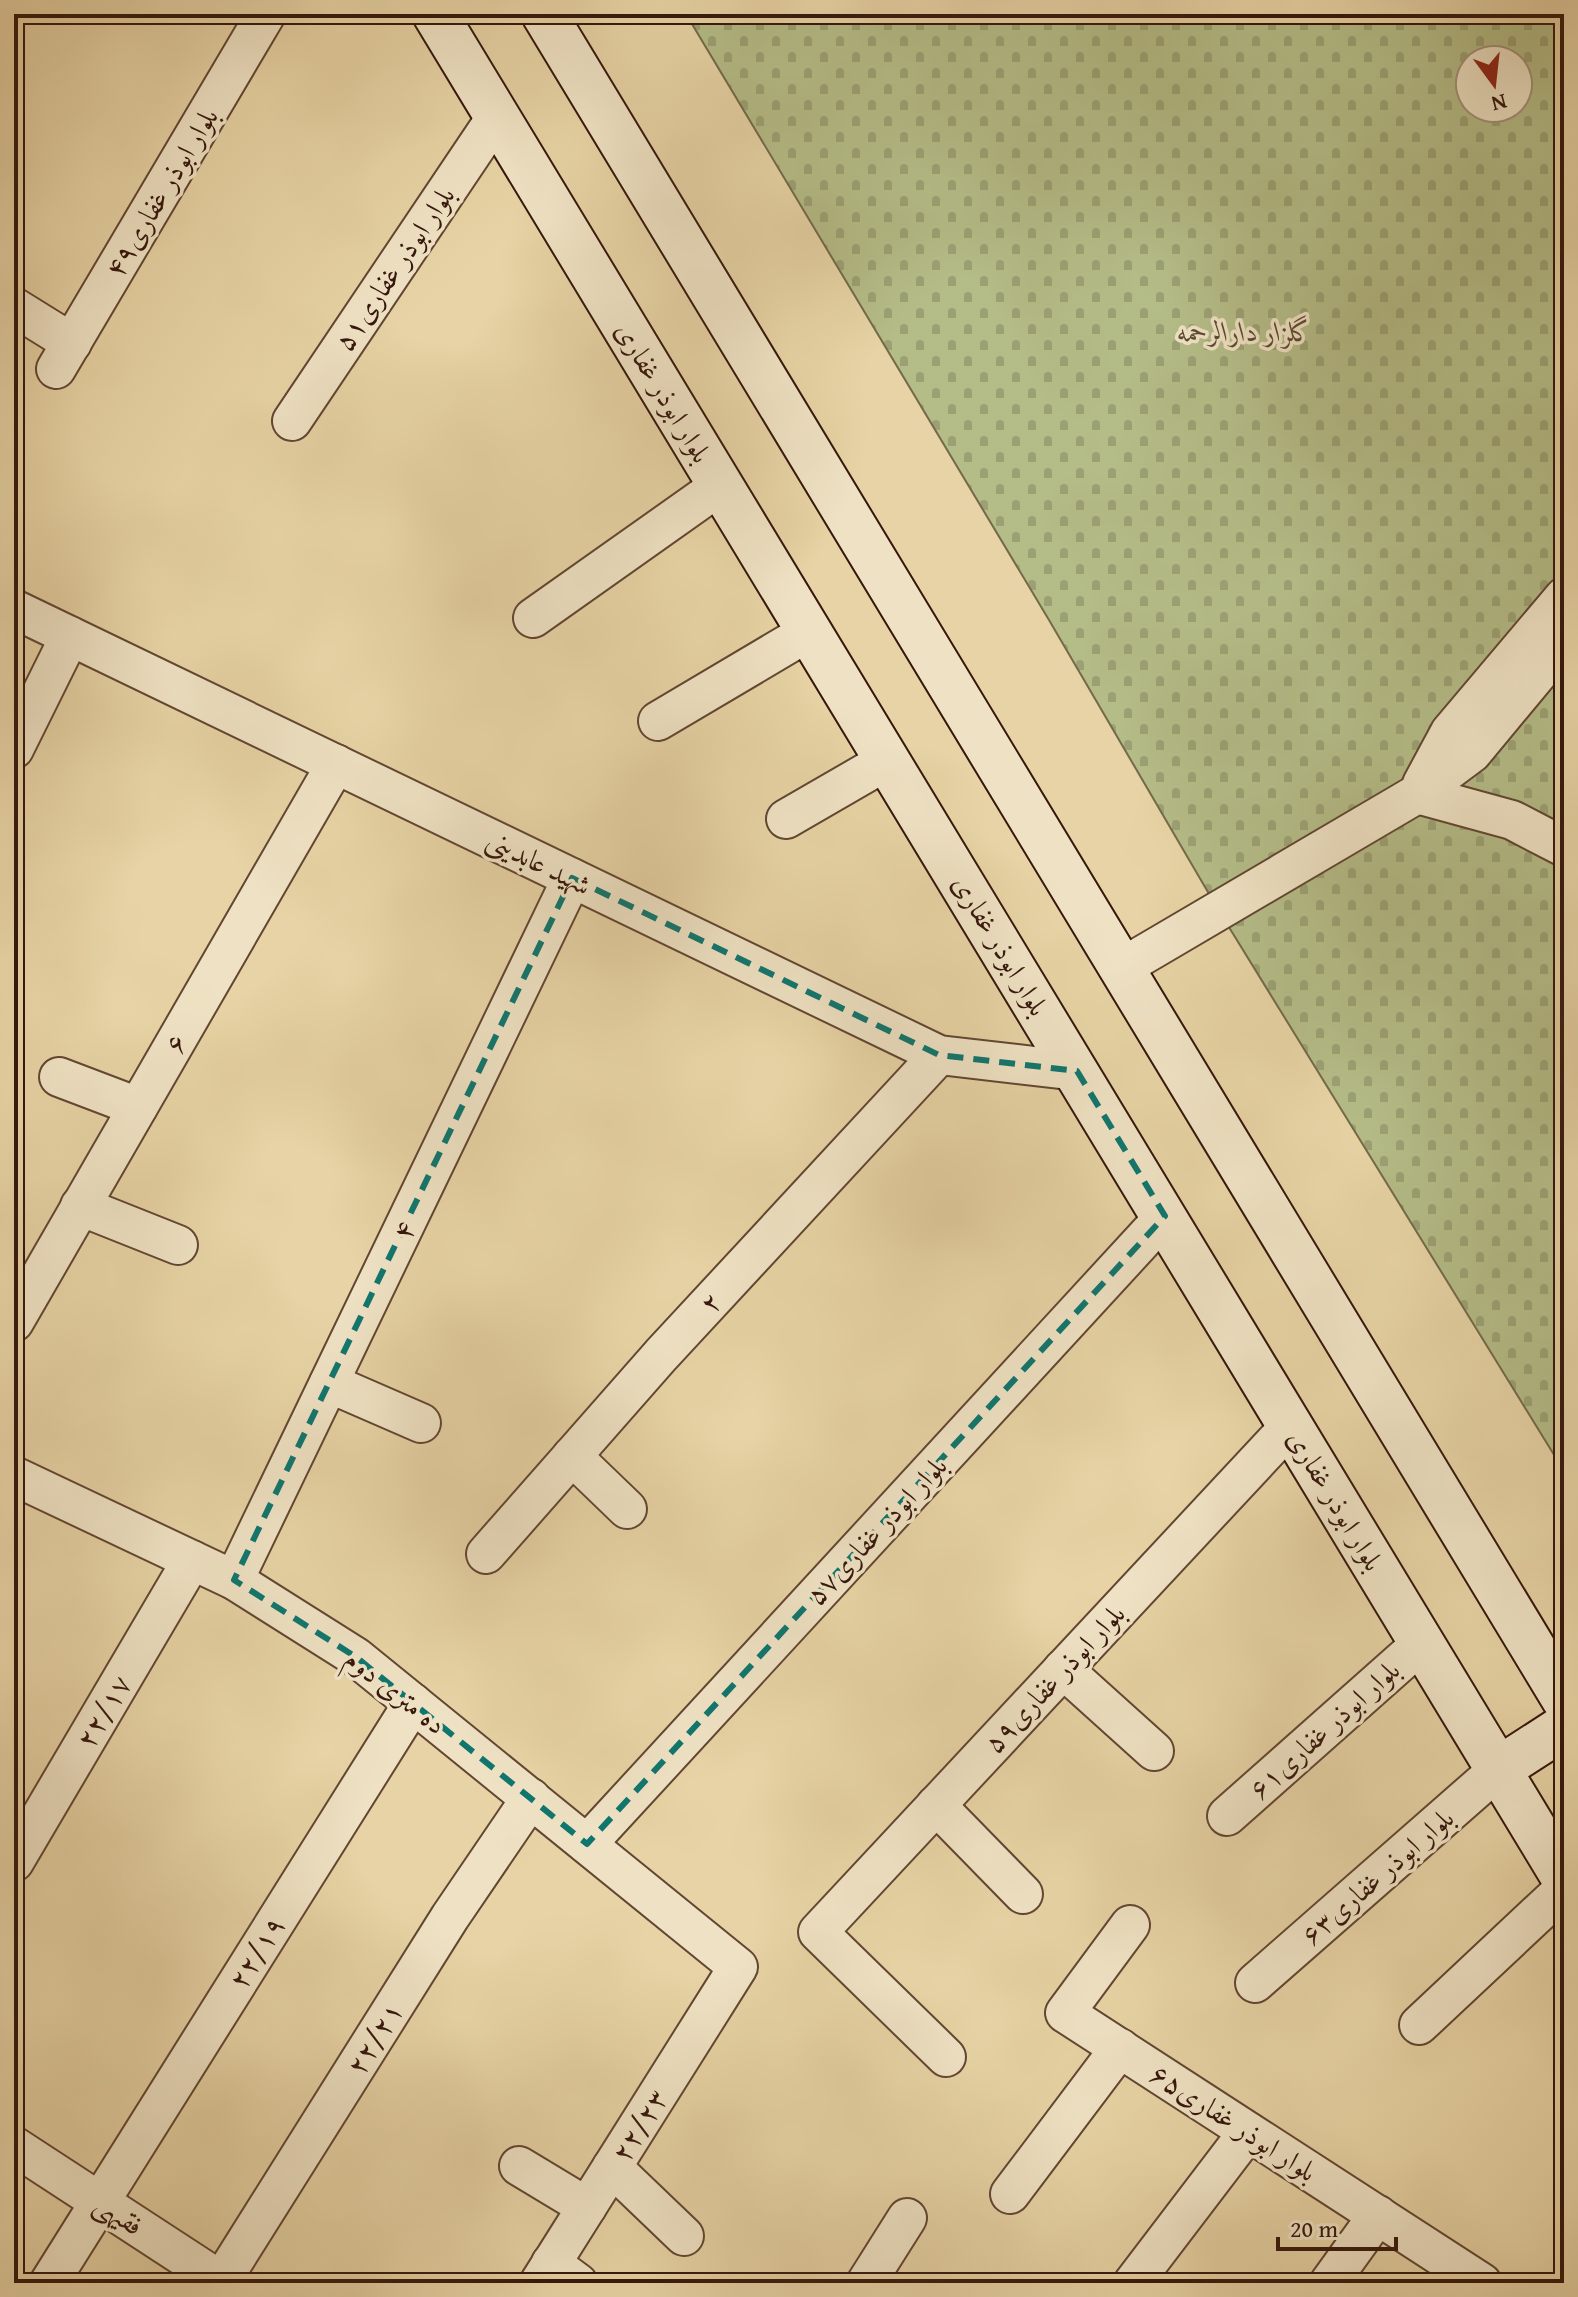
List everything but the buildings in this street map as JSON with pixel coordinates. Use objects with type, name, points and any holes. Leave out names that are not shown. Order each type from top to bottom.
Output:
[{"type":"main road","name":"بلوار ابوذر غفاری","points":[[435,14],[1564,1878]]},
{"type":"main road","points":[[544,14],[1564,1699]]},
{"type":"main road","points":[[1499,1769],[1564,1727]]},
{"type":"street","name":"بلوار ابوذر غفاری۴۹","points":[[14,307],[64,356],[266,14]]},
{"type":"street","name":"بلوار ابوذر غفاری۵۱","points":[[292,421],[497,116]]},
{"type":"street","points":[[533,618],[721,485]]},
{"type":"street","points":[[1417,794],[1450,732],[1564,597]]},
{"type":"street","name":"شهید عابدینی","points":[[14,609],[939,1055],[1077,1071]]},
{"type":"street","points":[[658,721],[810,631]]},
{"type":"street","points":[[14,749],[70,636]]},
{"type":"street","points":[[1121,968],[1417,794],[1472,753],[1564,642]]},
{"type":"street","points":[[786,819],[888,760]]},
{"type":"street","name":"۶","points":[[14,1322],[336,764]]},
{"type":"street","points":[[1417,794],[1512,820],[1564,847]]},
{"type":"street","name":"۴","points":[[234,1580],[572,878]]},
{"type":"street","name":"۲","points":[[486,1554],[939,1055]]},
{"type":"street","points":[[59,1077],[138,1107]]},
{"type":"street","points":[[80,1206],[178,1245]]},
{"type":"street","name":"بلوار ابوذر غفاری۵۷","points":[[587,1844],[1165,1216]]},
{"type":"street","points":[[329,1383],[421,1423]]},
{"type":"street","name":"بلوار ابوذر غفاری۵۹","points":[[946,2057],[818,1932],[1291,1425]]},
{"type":"street","points":[[572,1456],[627,1509]]},
{"type":"street","name":"ده متری دوم","points":[[14,1476],[234,1580],[356,1657],[738,1967]]},
{"type":"street","name":"۲۲/۱۷","points":[[14,1862],[27,1811],[192,1560]]},
{"type":"street","name":"بلوار ابوذر غفاری۶۱","points":[[1227,1816],[1422,1643]]},
{"type":"street","points":[[1063,1669],[1154,1751]]},
{"type":"street","name":"۲۲/۱۹","points":[[49,2283],[413,1703]]},
{"type":"street","name":"بلوار ابوذر غفاری۶۳","points":[[1255,1983],[1499,1769]]},
{"type":"street","name":"۲۲/۲۱","points":[[222,2282],[450,1917],[531,1798]]},
{"type":"street","points":[[936,1805],[1023,1894]]},
{"type":"street","points":[[1419,2025],[1564,1889]]},
{"type":"street","name":"بلوار ابوذر غفاری۶۵","points":[[1130,1925],[1065,2013],[1482,2283]]},
{"type":"street","name":"۲۲/۲۳","points":[[556,2276],[587,2207],[738,1967]]},
{"type":"street","points":[[1010,2194],[1120,2048]]},
{"type":"street","points":[[1133,2283],[1248,2132]]},
{"type":"street","name":"فقیهی","points":[[14,2146],[222,2282]]},
{"type":"street","points":[[519,2166],[587,2207]]},
{"type":"street","points":[[612,2167],[684,2236]]},
{"type":"street","points":[[1329,2283],[1378,2215]]},
{"type":"street","points":[[866,2283],[907,2218]]},
{"type":"highlighted area","points":[[572,878],[939,1055],[1077,1071],[1165,1216],[587,1844],[356,1657],[234,1580]]},
{"type":"green space","name":"گلزار دارالرحمه","points":[[686,14],[1564,14],[1564,1471],[1219,911],[1049,620]]}]
